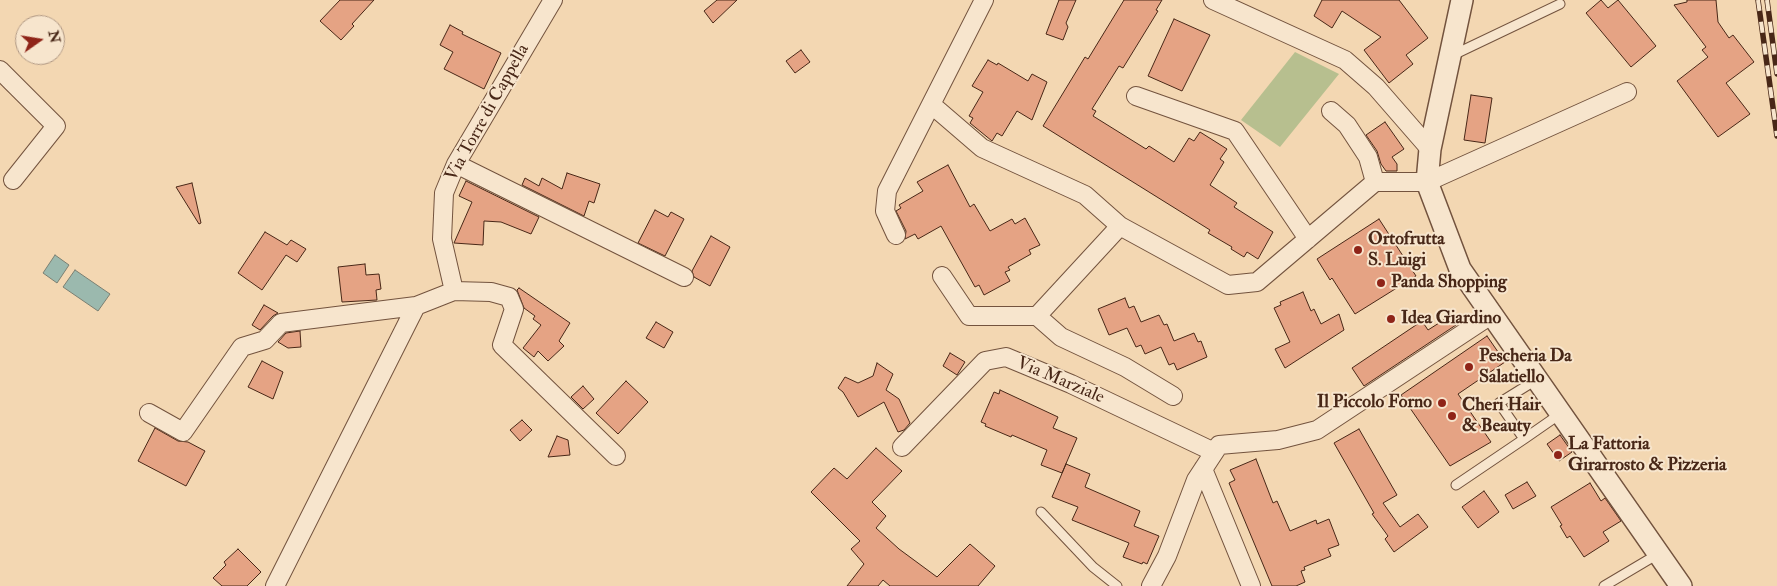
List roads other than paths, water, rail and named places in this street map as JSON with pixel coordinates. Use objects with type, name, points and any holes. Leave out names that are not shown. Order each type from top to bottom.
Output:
[{"type":"street","name":"Via Torre di Cappella","points":[[454,291],[442,239],[444,193],[456,164],[553,0]]},
{"type":"street","points":[[896,235],[885,211],[887,191],[984,0]]},
{"type":"street","points":[[1213,0],[1345,60],[1376,87],[1430,150]]},
{"type":"street","points":[[1462,0],[1430,150],[1427,182],[1460,269],[1681,586]]},
{"type":"street","points":[[0,70],[56,126],[13,180]]},
{"type":"street","points":[[932,105],[982,148],[1085,195],[1120,226],[1228,285],[1257,282],[1375,182],[1427,182],[1627,92]]},
{"type":"street","points":[[1136,96],[1235,131],[1308,239]]},
{"type":"street","points":[[1331,111],[1347,125],[1368,157],[1375,182]]},
{"type":"street","points":[[456,164],[684,277]]},
{"type":"street","points":[[1038,316],[1120,226]]},
{"type":"street","points":[[942,276],[969,316],[1038,316],[1061,337],[1125,366],[1173,396]]},
{"type":"street","points":[[149,413],[183,432],[242,347],[265,340],[281,323],[416,306],[454,291],[491,292],[510,297],[514,309],[502,345],[616,456]]},
{"type":"street","points":[[275,586],[416,306]]},
{"type":"street","points":[[1151,586],[1167,556],[1196,480],[1219,445],[1278,440],[1318,430],[1491,315]]},
{"type":"street","name":"Via Marziale","points":[[902,447],[985,361],[1006,357],[1072,384],[1214,452]]},
{"type":"street","points":[[1203,469],[1251,586]]},
{"type":"lane","points":[[1449,57],[1560,4]]},
{"type":"lane","points":[[1524,440],[1499,403],[1536,380]]},
{"type":"lane","points":[[1456,485],[1560,414]]},
{"type":"lane","points":[[1041,512],[1093,567],[1117,586]]},
{"type":"lane","points":[[1604,586],[1659,554]]},
{"type":"water","points":[[55,255],[69,265],[57,283],[43,273]]},
{"type":"water","points":[[75,270],[110,294],[98,311],[63,287]]},
{"type":"railway","points":[[1758,0],[1777,136]]},
{"type":"railway","points":[[1767,0],[1777,74]]},
{"type":"place","name":"Ortofrutta S. Luigi","points":[[1358,250]]},
{"type":"place","name":"Panda Shopping","points":[[1381,283]]},
{"type":"place","name":"Idea Giardino","points":[[1391,319]]},
{"type":"place","name":"Pescheria Da Salatiello","points":[[1469,367]]},
{"type":"place","name":"Il Piccolo Forno","points":[[1442,403]]},
{"type":"place","name":"Cheri Hair & Beauty","points":[[1452,416]]},
{"type":"place","name":"La Fattoria Girarrosto & Pizzeria","points":[[1558,455]]}]
